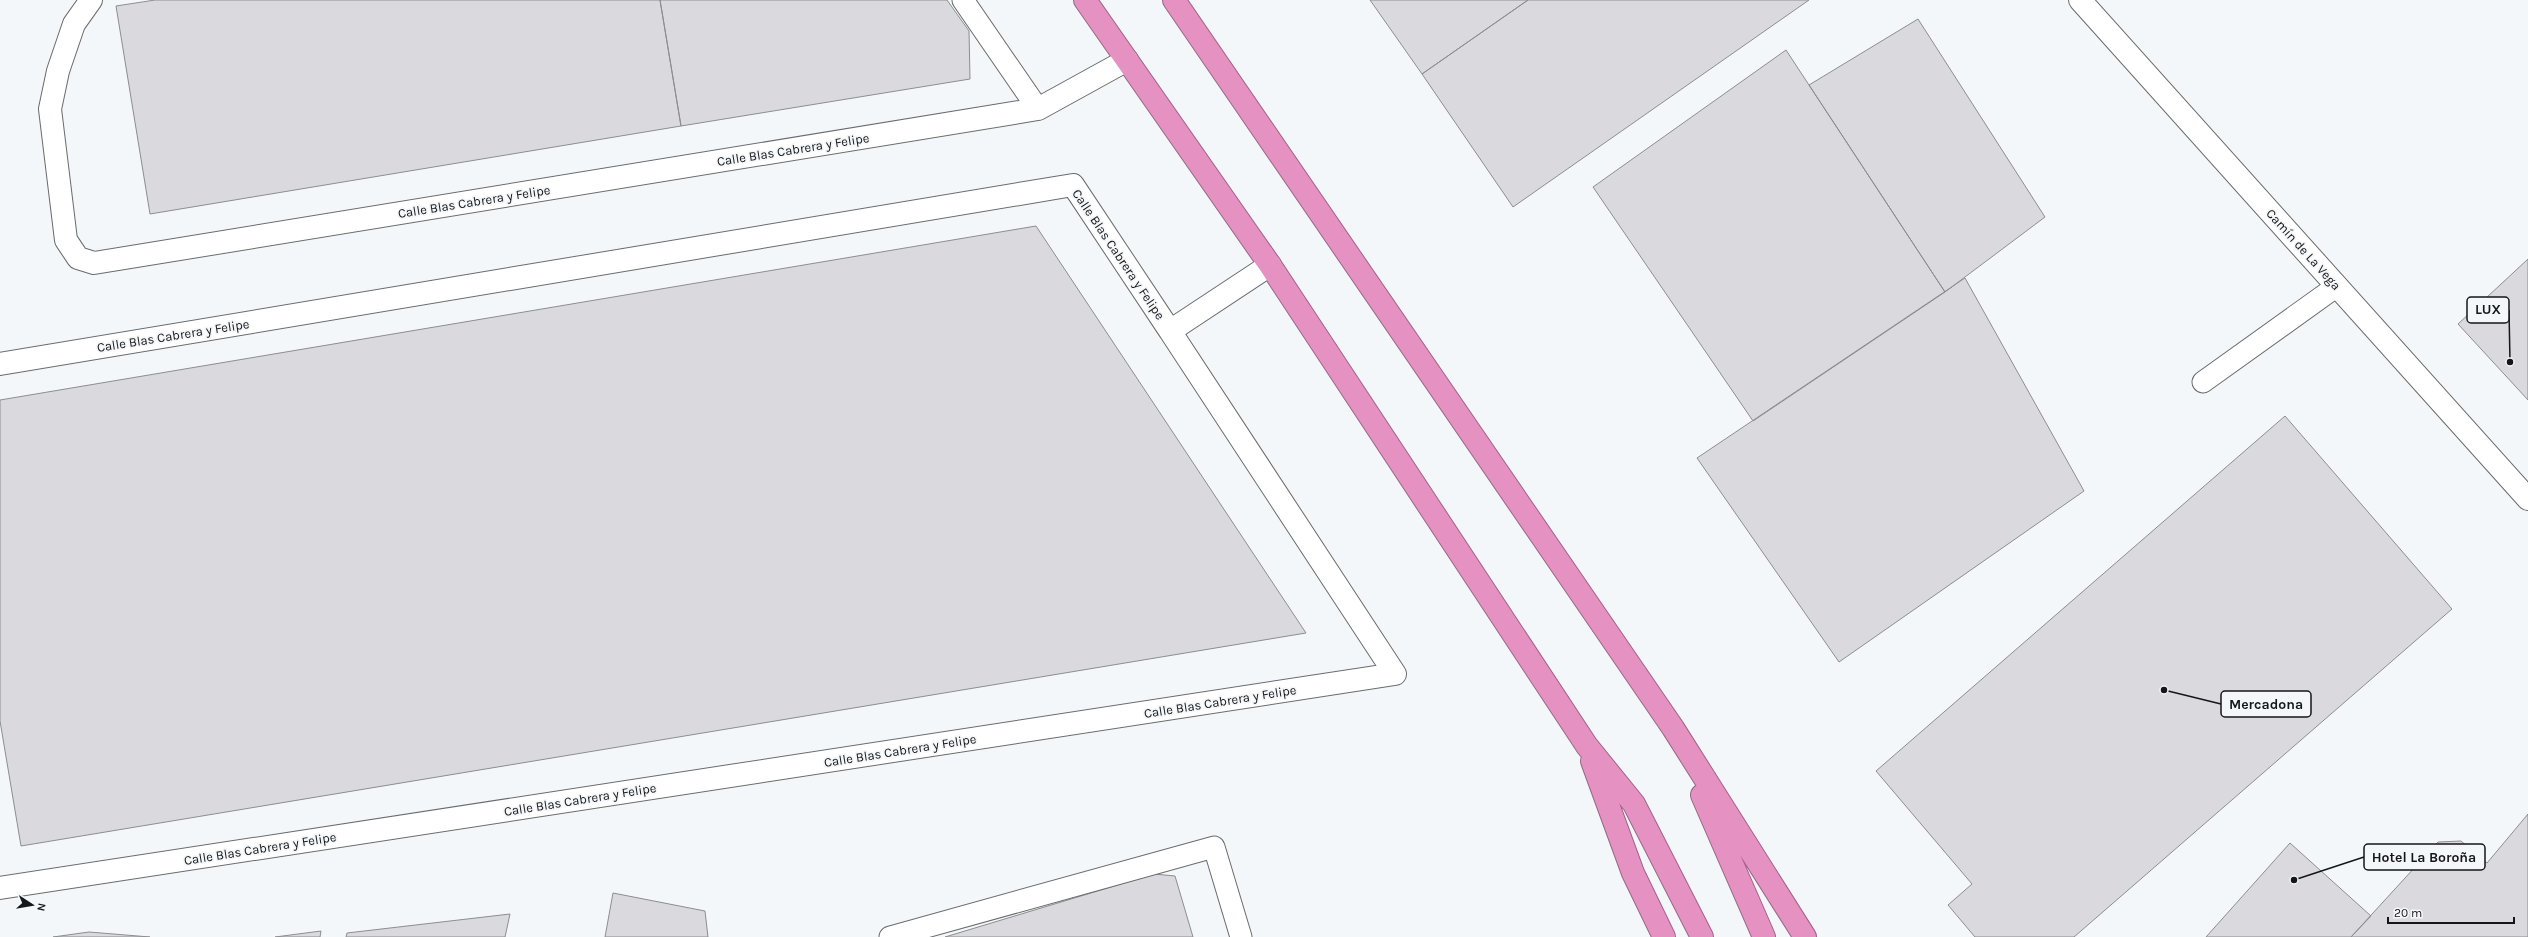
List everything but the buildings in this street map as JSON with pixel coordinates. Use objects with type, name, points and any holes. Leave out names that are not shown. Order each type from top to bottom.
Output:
[{"type":"highway","points":[[1085,0],[1270,265],[1587,746],[1634,804],[1702,937]]},
{"type":"highway","points":[[1174,0],[1673,728],[1805,937]]},
{"type":"highway","points":[[1673,728],[1764,937]]},
{"type":"highway","points":[[1587,746],[1632,873],[1664,937]]},
{"type":"street","name":"Calle Blas Cabrera y Felipe","points":[[91,0],[74,24],[58,71],[50,109],[66,240],[78,258],[94,263],[1038,109],[1127,60]]},
{"type":"street","name":"Camín de La Vega","points":[[2080,0],[2528,499]]},
{"type":"street","name":"Calle Blas Cabrera y Felipe","points":[[0,364],[1073,185],[1395,674],[0,888]]},
{"type":"street","name":"Calle Blas Cabrera y Felipe","points":[[1170,331],[1270,265]]},
{"type":"lane","points":[[963,0],[1038,109]]},
{"type":"lane","points":[[2203,382],[2337,286]]},
{"type":"lane","points":[[890,937],[1214,847],[1241,937]]},
{"type":"place","name":"LUX","points":[[2510,362]]},
{"type":"place","name":"Mercadona","points":[[2164,690]]},
{"type":"place","name":"Hotel La Boroña","points":[[2294,880]]}]
